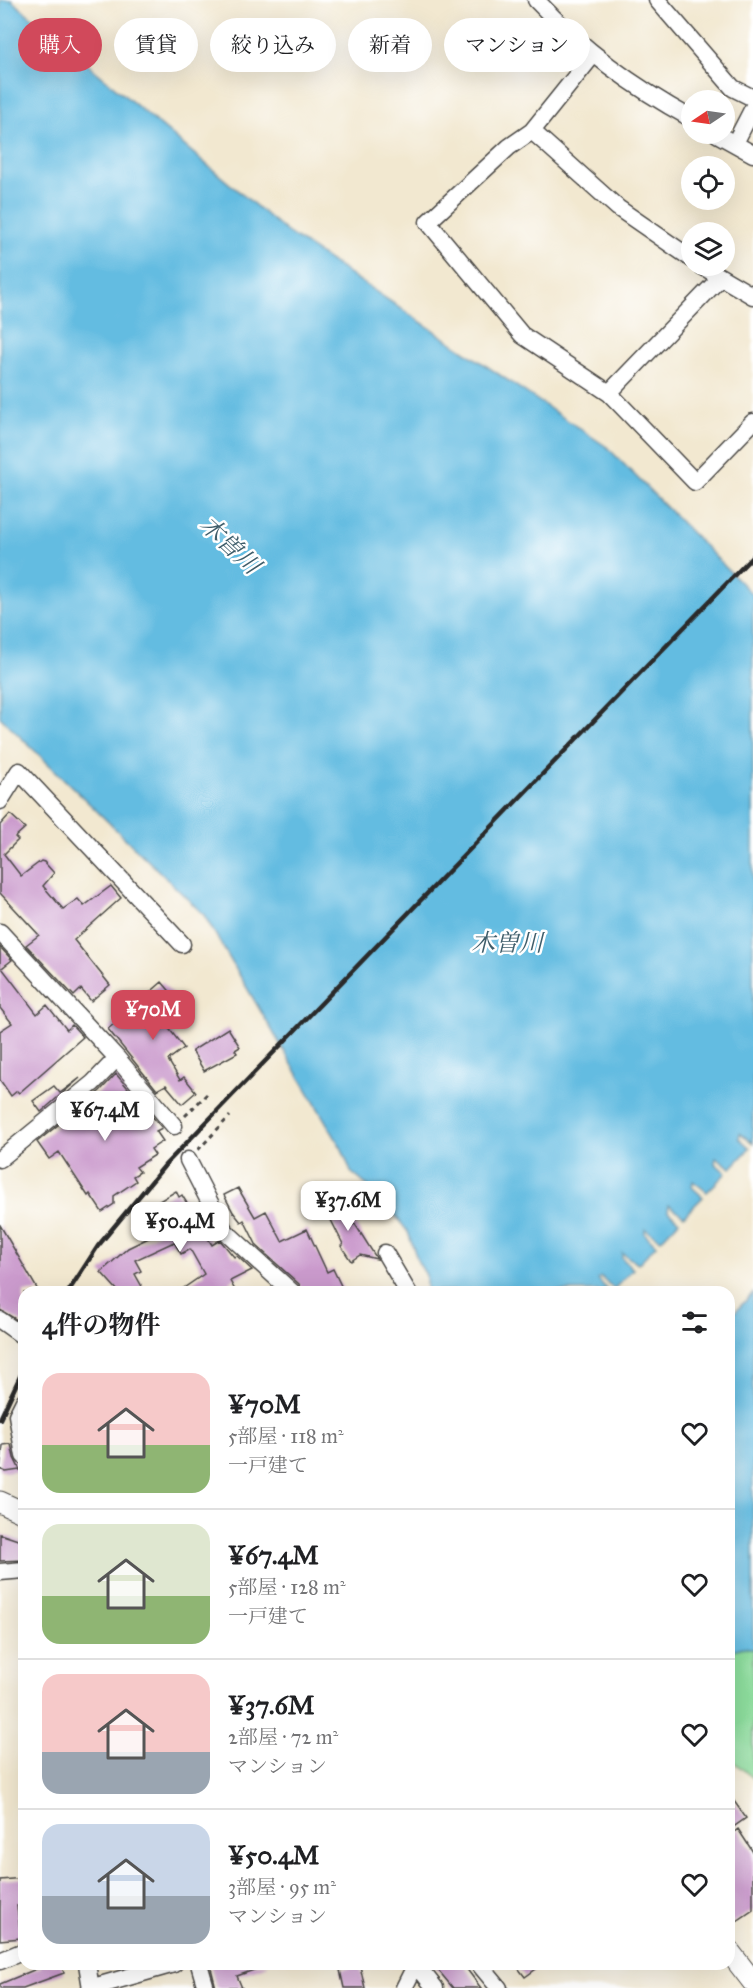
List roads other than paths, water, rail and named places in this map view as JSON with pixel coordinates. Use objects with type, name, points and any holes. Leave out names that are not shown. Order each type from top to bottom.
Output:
[{"type":"main road","points":[[0,1502],[18,1510]]},
{"type":"main road","points":[[735,1961],[748,1984]]},
{"type":"street","points":[[536,0],[593,55],[640,90],[681,113]]},
{"type":"street","points":[[657,0],[733,88],[753,98]]},
{"type":"street","points":[[593,55],[532,131],[509,147],[428,222],[522,335],[609,393],[695,482],[753,422]]},
{"type":"street","points":[[753,108],[735,143],[753,154]]},
{"type":"street","points":[[532,131],[618,208],[681,251]]},
{"type":"street","points":[[609,393],[721,277],[753,296]]},
{"type":"street","points":[[0,801],[19,771],[182,944]]},
{"type":"street","points":[[0,932],[117,1058],[174,1126]]},
{"type":"street","points":[[0,1159],[86,1089],[117,1058]]},
{"type":"street","points":[[188,1160],[224,1230],[285,1286]]},
{"type":"street","points":[[386,1253],[405,1286]]},
{"type":"street","points":[[0,1320],[18,1333]]},
{"type":"street","points":[[0,1572],[18,1570]]},
{"type":"street","points":[[0,1961],[18,1954]]},
{"type":"street","points":[[88,1970],[91,1988],[153,1970]]},
{"type":"street","points":[[201,1970],[206,1988]]},
{"type":"street","points":[[404,1988],[413,1970]]},
{"type":"street","points":[[421,1970],[435,1988]]},
{"type":"street","points":[[484,1970],[499,1988]]},
{"type":"water","name":"木曽川","points":[[0,0],[11,0],[32,18],[18,18],[18,72],[97,72],[287,232],[607,447],[753,595],[753,1143],[740,1133],[739,1138],[750,1148],[731,1168],[716,1157],[715,1163],[726,1173],[707,1192],[693,1181],[692,1187],[703,1197],[684,1216],[669,1205],[668,1211],[679,1221],[661,1240],[645,1229],[645,1234],[656,1245],[638,1264],[622,1253],[622,1258],[633,1269],[617,1286],[611,1286],[601,1277],[598,1279],[604,1286],[426,1286],[426,1275],[418,1262],[408,1232],[383,1199],[351,1172],[342,1149],[204,915],[0,717]]},
{"type":"water","points":[[753,1293],[753,1649],[743,1647],[735,1649],[735,1312]]},
{"type":"railway","points":[[72,1286],[98,1246],[166,1164],[753,556]]},
{"type":"railway","points":[[0,1419],[18,1381]]}]
